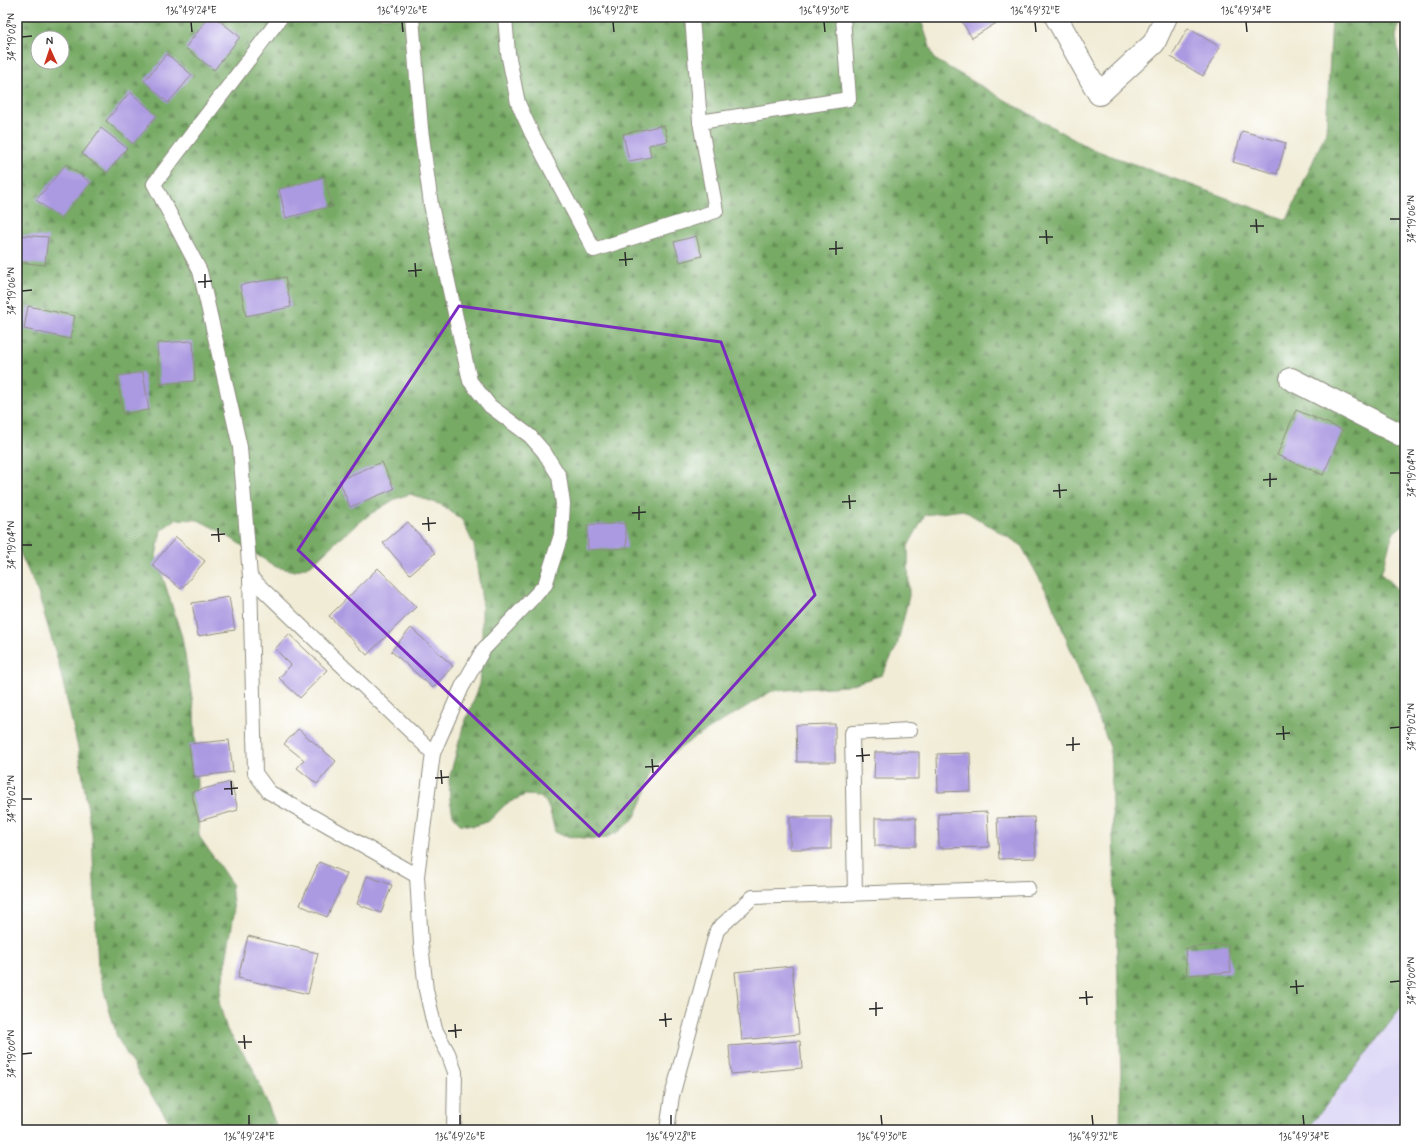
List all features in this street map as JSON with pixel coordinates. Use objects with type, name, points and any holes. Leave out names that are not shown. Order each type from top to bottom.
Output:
[{"type":"street","points":[[1056,17],[1099,94],[1154,43],[1166,17]]},
{"type":"street","points":[[1291,379],[1405,437]]},
{"type":"lane","points":[[281,17],[154,184],[200,271],[240,447],[250,577],[255,773],[269,792],[417,876]]},
{"type":"lane","points":[[412,17],[421,129],[431,206],[470,381],[490,406],[530,436],[544,452],[559,476],[563,504],[561,535],[545,585],[483,650],[462,687],[433,753],[417,876],[421,944],[426,990],[435,1029],[448,1053],[455,1072],[454,1130]]},
{"type":"lane","points":[[505,17],[508,53],[518,102],[532,134],[594,250],[716,211],[700,122],[692,17]]},
{"type":"lane","points":[[700,122],[849,99],[843,17]]},
{"type":"lane","points":[[250,577],[433,753]]},
{"type":"lane","points":[[855,894],[852,733],[910,730]]},
{"type":"lane","points":[[667,1130],[672,1096],[717,930],[753,897],[1028,888]]},
{"type":"highlighted area","points":[[459,306],[721,342],[815,595],[599,836],[298,550]]},
{"type":"shaded area","points":[[1405,1003],[1405,1130],[1307,1130]]},
{"type":"green space","points":[[17,17],[920,17],[934,59],[1087,147],[1287,220],[1326,132],[1332,17],[1400,17],[1396,37],[1405,89],[1405,523],[1393,533],[1381,574],[1405,596],[1405,1003],[1307,1130],[1120,1130],[1121,1072],[1110,747],[1049,596],[1021,545],[963,510],[925,515],[908,546],[909,596],[897,646],[882,675],[846,686],[772,691],[693,739],[658,764],[635,817],[620,831],[605,838],[595,839],[564,836],[555,832],[550,811],[546,802],[539,796],[525,795],[506,804],[489,821],[474,826],[460,824],[453,815],[450,799],[449,779],[463,727],[479,687],[482,636],[482,601],[474,545],[462,520],[442,505],[410,494],[395,499],[369,515],[339,539],[311,565],[295,571],[276,567],[218,530],[198,520],[176,519],[161,530],[156,556],[182,637],[194,710],[199,836],[231,883],[234,914],[219,1002],[227,1030],[251,1064],[278,1130],[175,1130],[143,1082],[117,1037],[98,969],[92,835],[78,748],[58,661],[38,593],[17,546]]},
{"type":"building","points":[[209,17],[215,17],[240,37],[214,70],[185,48]]},
{"type":"building","points":[[959,17],[1006,17],[972,38]]},
{"type":"building","points":[[1188,28],[1220,47],[1203,76],[1171,57]]},
{"type":"building","points":[[167,54],[192,75],[168,103],[144,81]]},
{"type":"building","points":[[130,92],[157,115],[133,144],[106,121]]},
{"type":"building","points":[[664,125],[668,141],[649,145],[651,157],[629,161],[623,134]]},
{"type":"building","points":[[101,128],[127,148],[107,173],[82,154]]},
{"type":"building","points":[[1242,131],[1286,143],[1277,174],[1233,162]]},
{"type":"building","points":[[66,164],[91,183],[61,219],[36,200]]},
{"type":"building","points":[[324,177],[332,206],[286,218],[279,189]]},
{"type":"building","points":[[17,235],[48,237],[45,265],[17,262]]},
{"type":"building","points":[[696,236],[702,256],[680,262],[674,242]]},
{"type":"building","points":[[285,277],[291,307],[246,316],[240,285]]},
{"type":"building","points":[[28,306],[75,316],[70,339],[24,329]]},
{"type":"building","points":[[193,341],[195,381],[159,384],[157,343]]},
{"type":"building","points":[[143,372],[149,410],[123,414],[117,376]]},
{"type":"building","points":[[1296,410],[1343,430],[1323,475],[1277,455]]},
{"type":"building","points":[[382,462],[394,489],[350,507],[339,480]]},
{"type":"building","points":[[408,522],[435,553],[410,574],[383,543]]},
{"type":"building","points":[[625,523],[627,548],[588,550],[587,525]]},
{"type":"building","points":[[176,537],[205,561],[181,589],[152,565]]},
{"type":"building","points":[[378,568],[416,607],[367,655],[329,616]]},
{"type":"building","points":[[229,597],[235,630],[198,636],[192,603]]},
{"type":"building","points":[[411,628],[453,666],[433,688],[391,651]]},
{"type":"building","points":[[289,634],[327,670],[300,698],[279,678],[291,665],[275,649]]},
{"type":"building","points":[[835,724],[835,762],[797,762],[796,725]]},
{"type":"building","points":[[298,729],[336,761],[317,784],[297,768],[304,760],[284,744]]},
{"type":"building","points":[[229,740],[233,772],[193,777],[189,744]]},
{"type":"building","points":[[875,752],[919,752],[919,779],[874,779]]},
{"type":"building","points":[[970,753],[971,791],[938,792],[937,754]]},
{"type":"building","points":[[231,782],[238,810],[199,821],[191,792]]},
{"type":"building","points":[[987,812],[989,847],[939,848],[938,814]]},
{"type":"building","points":[[790,817],[831,817],[831,849],[790,849]]},
{"type":"building","points":[[1034,817],[1036,858],[999,859],[997,818]]},
{"type":"building","points":[[875,818],[916,818],[916,846],[875,846]]},
{"type":"building","points":[[319,862],[347,874],[327,917],[300,905]]},
{"type":"building","points":[[367,876],[392,885],[381,913],[357,904]]},
{"type":"building","points":[[248,936],[318,953],[308,994],[238,978]]},
{"type":"building","points":[[1228,944],[1231,972],[1187,975],[1185,948]]},
{"type":"building","points":[[792,966],[799,1034],[742,1040],[735,972]]},
{"type":"building","points":[[800,1041],[802,1068],[731,1074],[729,1046]]}]
